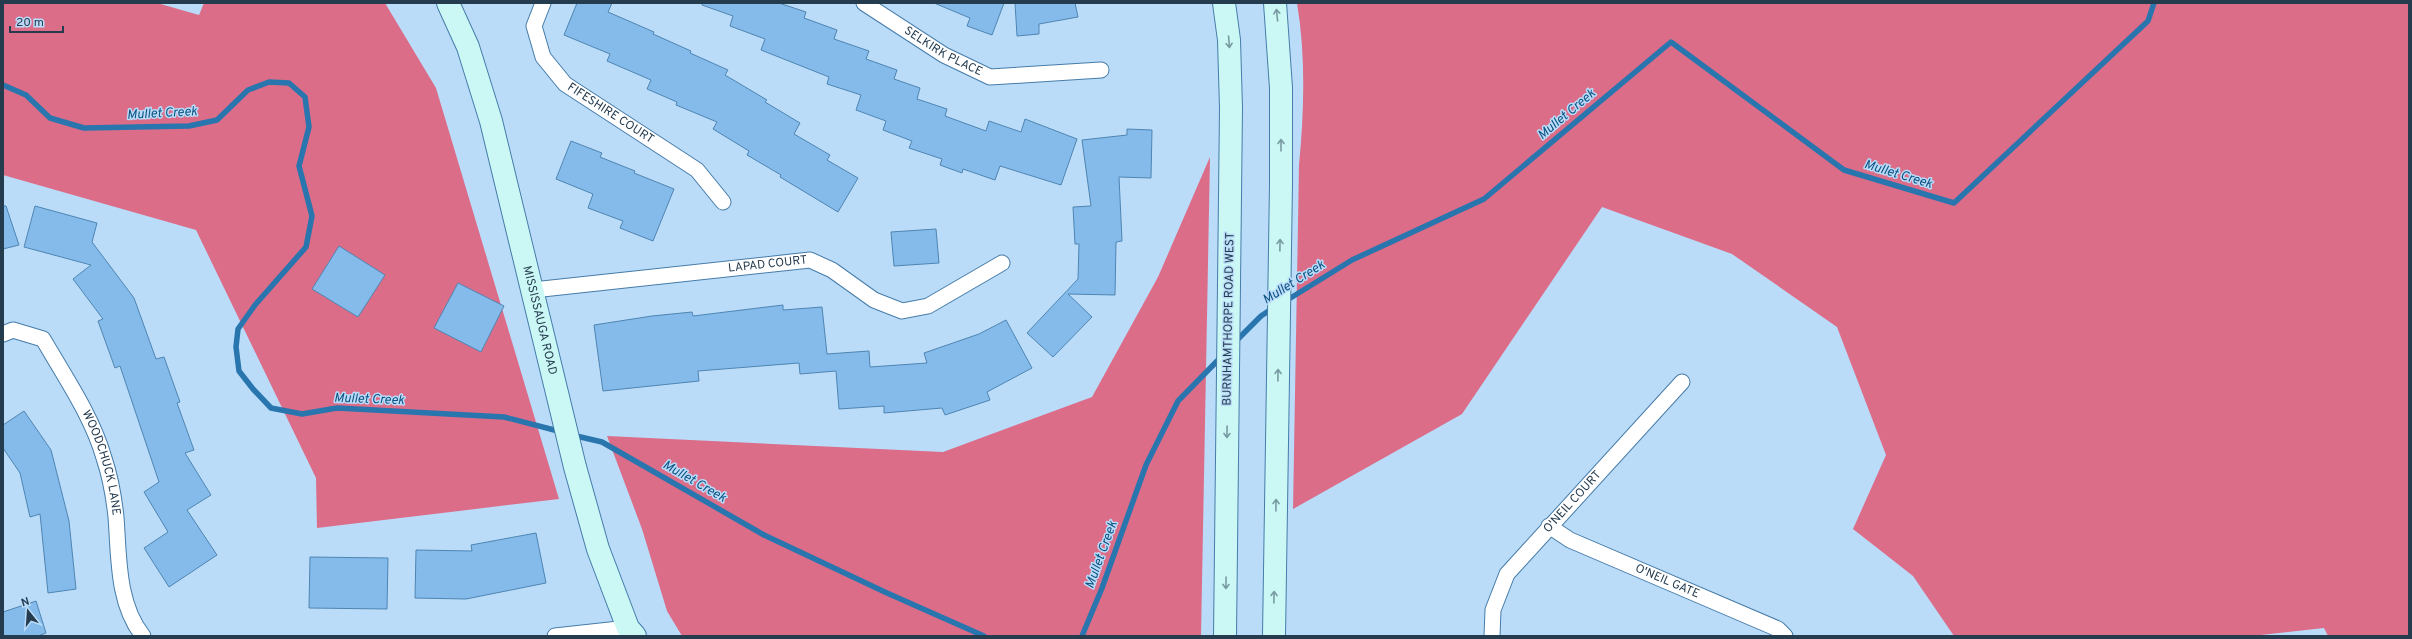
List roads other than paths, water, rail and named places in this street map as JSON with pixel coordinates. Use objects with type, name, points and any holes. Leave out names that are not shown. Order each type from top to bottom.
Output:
[{"type":"main road","name":"MISSISSAUGA ROAD","points":[[448,3],[468,47],[491,121],[575,467],[598,548],[631,632]]},
{"type":"main road","name":"BURNHAMTHORPE ROAD WEST","points":[[1224,3],[1231,87],[1225,636]]},
{"type":"main road","points":[[1274,636],[1281,184],[1281,88],[1275,3]]},
{"type":"street","name":"FIFESHIRE COURT","points":[[543,3],[534,26],[543,57],[565,84],[697,170],[723,202]]},
{"type":"street","name":"SELKIRK PLACE","points":[[864,3],[944,55],[990,78],[1102,70]]},
{"type":"street","name":"LAPAD COURT","points":[[533,290],[810,260],[832,270],[874,300],[902,311],[928,306],[1002,263]]},
{"type":"street","name":"WOODCHUCK LANE","points":[[3,334],[13,330],[44,339],[86,413],[104,458],[116,516],[118,562],[124,593],[133,624],[143,636]]},
{"type":"street","name":"O'NEIL COURT","points":[[1492,636],[1493,610],[1507,574],[1549,526],[1682,382]]},
{"type":"street","name":"O'NEIL GATE","points":[[1549,526],[1570,540],[1778,629],[1785,636]]},
{"type":"street","points":[[555,636],[631,632]]},
{"type":"waterway","name":"Mullet Creek","points":[[1284,302],[1352,260],[1484,199],[1671,42],[1844,170],[1954,203],[2148,21],[2154,3]]},
{"type":"waterway","name":"Mullet Creek","points":[[3,85],[26,95],[50,118],[84,128],[189,126],[217,120],[248,90],[269,82],[289,83],[305,97],[309,127],[299,166],[312,216],[306,247],[255,305],[238,329],[236,347],[239,371],[253,389],[271,408],[302,414],[337,408],[504,417],[562,432]]},
{"type":"waterway","name":"Mullet Creek","points":[[1235,342],[1261,316],[1273,308]]},
{"type":"waterway","name":"Mullet Creek","points":[[1082,636],[1102,588],[1146,465],[1178,401],[1222,356]]},
{"type":"waterway","name":"Mullet Creek","points":[[572,435],[602,442],[764,535],[887,593],[984,636]]}]
